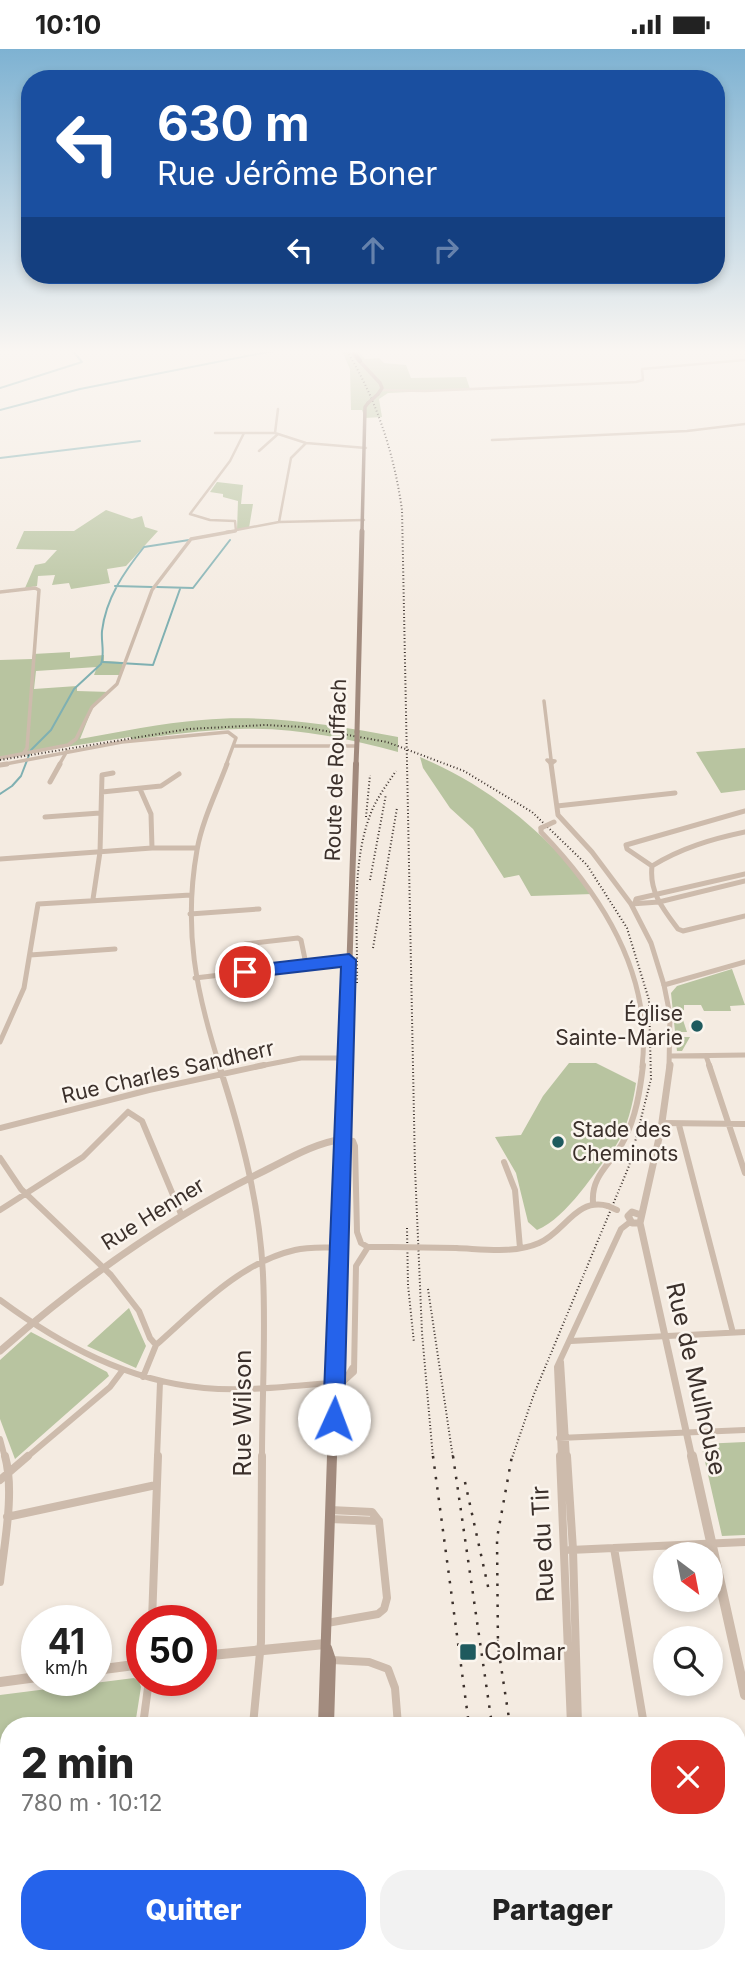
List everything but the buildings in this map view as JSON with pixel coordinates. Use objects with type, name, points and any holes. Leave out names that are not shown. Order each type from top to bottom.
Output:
[{"type":"main road","name":"Route de Rouffach","points":[[328,1660],[325,1644],[366,440]]},
{"type":"main road","points":[[324,1717],[328,1660]]},
{"type":"main road","points":[[328,1660],[328,1717]]},
{"type":"street","points":[[236,531],[235,521],[210,520],[190,514],[230,461],[240,440]]},
{"type":"street","points":[[259,451],[269,440]]},
{"type":"street","points":[[298,440],[366,448]]},
{"type":"street","points":[[279,522],[278,512],[287,485],[291,458],[306,443]]},
{"type":"street","points":[[0,765],[68,745],[76,739],[92,707],[117,684],[152,590],[191,539],[279,522],[363,520]]},
{"type":"street","points":[[0,592],[38,588],[28,755]]},
{"type":"street","points":[[0,1300],[30,1324],[122,1371],[160,1382],[206,1388],[335,1379],[354,1372],[356,1266],[360,1255],[368,1247],[520,1248],[548,1239],[585,1205],[593,1202],[634,1218],[644,1204],[663,1123],[671,1056],[670,1015],[651,943],[633,904],[592,852],[557,820],[544,701]]},
{"type":"street","points":[[0,758],[219,731],[233,734],[236,738],[233,746],[356,739]]},
{"type":"street","name":"Rue Wilson","points":[[233,746],[197,848],[190,914],[195,978],[250,1177],[261,1262],[263,1386],[260,1650],[254,1717]]},
{"type":"street","points":[[50,782],[67,751]]},
{"type":"street","points":[[93,899],[100,852],[102,775],[113,773]]},
{"type":"street","points":[[102,792],[161,786],[179,774]]},
{"type":"street","points":[[140,789],[151,814],[152,848]]},
{"type":"street","points":[[557,806],[675,793]]},
{"type":"street","points":[[652,866],[627,849],[626,845],[745,811]]},
{"type":"street","points":[[44,817],[100,813]]},
{"type":"street","points":[[557,820],[541,828],[541,832],[577,868],[608,913],[624,947],[639,992],[642,1059],[637,1102],[625,1140],[598,1175],[592,1191],[593,1202]]},
{"type":"street","points":[[652,866],[681,849],[745,832]]},
{"type":"street","points":[[0,859],[152,848],[197,848]]},
{"type":"street","points":[[652,866],[654,895],[678,929],[683,931],[745,916]]},
{"type":"street","points":[[633,904],[636,899],[745,874]]},
{"type":"street","points":[[633,904],[659,902],[745,881]]},
{"type":"street","points":[[0,1042],[21,997],[37,904],[191,895]]},
{"type":"street","points":[[190,914],[259,909]]},
{"type":"street","points":[[245,972],[242,946],[245,944],[298,938],[301,940],[306,964]]},
{"type":"street","points":[[30,955],[115,949]]},
{"type":"street","points":[[195,978],[349,960]]},
{"type":"street","points":[[664,985],[745,962]]},
{"type":"street","points":[[671,1056],[745,1055]]},
{"type":"street","points":[[706,1056],[745,1173]]},
{"type":"street","name":"Rue Charles Sandherr","points":[[0,1128],[127,1095],[301,1058],[345,1058]]},
{"type":"street","points":[[0,1210],[83,1157],[128,1112],[127,1095]]},
{"type":"street","points":[[128,1112],[142,1121],[181,1214]]},
{"type":"street","points":[[663,1123],[745,1124]]},
{"type":"street","points":[[679,1125],[733,1333]]},
{"type":"street","name":"Rue Henner","points":[[0,1351],[103,1267],[181,1214],[299,1154],[343,1139]]},
{"type":"street","name":"Route de Rouffach","points":[[343,1139],[353,1141],[355,1146],[357,1236],[361,1243],[368,1247]]},
{"type":"street","points":[[0,1158],[25,1192],[103,1267],[139,1311],[150,1338],[156,1345]]},
{"type":"street","points":[[504,1163],[515,1190],[520,1248]]},
{"type":"street","name":"Rue de Mulhouse","points":[[634,1218],[644,1235],[664,1338],[712,1542]]},
{"type":"street","name":"Rue du Tir","points":[[571,1717],[572,1670],[561,1362],[621,1229],[634,1218]]},
{"type":"street","points":[[142,1377],[156,1345],[220,1289],[261,1262],[297,1249],[339,1247]]},
{"type":"street","points":[[571,1341],[745,1333]]},
{"type":"street","points":[[0,1481],[110,1387],[122,1371]]},
{"type":"street","points":[[152,1605],[160,1382]]},
{"type":"street","points":[[563,1438],[745,1430]]},
{"type":"street","points":[[0,1439],[8,1467],[7,1517],[0,1582]]},
{"type":"street","points":[[7,1517],[156,1485]]},
{"type":"street","points":[[327,1623],[379,1615],[387,1598],[379,1521],[330,1515]]},
{"type":"street","points":[[723,1543],[745,1542]]},
{"type":"street","points":[[568,1550],[653,1546]]},
{"type":"street","points":[[614,1548],[643,1717]]},
{"type":"street","name":"Rue de Mulhouse","points":[[723,1594],[745,1695]]},
{"type":"street","points":[[217,1654],[325,1644]]},
{"type":"street","points":[[328,1660],[379,1662],[386,1665],[395,1679],[397,1717]]},
{"type":"street","name":"Rue du Tir","points":[[572,1670],[577,1717]]},
{"type":"street","points":[[0,1682],[21,1679]]},
{"type":"street","points":[[144,1717],[147,1696]]},
{"type":"green space","points":[[217,482],[243,485],[241,504],[253,504],[249,528],[237,530],[238,501],[210,492]]},
{"type":"green space","points":[[106,510],[132,519],[142,516],[145,527],[158,531],[126,566],[107,569],[110,583],[71,589],[69,583],[52,585],[55,575],[38,576],[37,586],[25,588],[35,565],[45,563],[57,550],[16,549],[24,531],[74,531]]},
{"type":"green space","points":[[70,652],[70,658],[104,655],[104,661],[123,662],[121,675],[94,675],[97,667],[36,671],[34,689],[77,686],[77,691],[110,692],[92,709],[80,739],[187,721],[251,718],[325,725],[398,737],[398,752],[319,734],[239,729],[132,740],[130,737],[0,757],[0,660],[32,659],[33,654]]},
{"type":"green space","points":[[745,748],[745,790],[721,793],[696,752]]},
{"type":"green space","points":[[420,757],[470,782],[516,814],[557,851],[593,894],[531,896],[519,875],[504,878],[473,829],[450,808],[423,768]]},
{"type":"green space","points":[[732,969],[745,1005],[730,1006],[731,1011],[704,1011],[701,1005],[684,1005],[684,1010],[680,1011],[687,1032],[681,1032],[682,1037],[690,1037],[682,1051],[677,1051],[671,993],[677,986]]},
{"type":"green space","name":"Stade des Cheminots","points":[[569,1063],[596,1063],[636,1083],[633,1099],[626,1124],[615,1147],[570,1205],[537,1230],[528,1222],[516,1173],[495,1137],[521,1135],[543,1096]]},
{"type":"green space","points":[[129,1308],[146,1346],[136,1368],[87,1346]]},
{"type":"green space","points":[[31,1332],[107,1372],[109,1376],[15,1459],[0,1419],[0,1360]]},
{"type":"green space","points":[[745,1442],[745,1535],[722,1536],[701,1444]]},
{"type":"green space","points":[[126,1679],[126,1696],[140,1696],[136,1717],[0,1717],[0,1695],[21,1692],[21,1696],[112,1696],[112,1681]]},
{"type":"waterway","points":[[0,458],[140,441]]},
{"type":"waterway","points":[[117,586],[144,547],[189,540]]},
{"type":"waterway","points":[[157,587],[193,588],[230,540]]},
{"type":"waterway","points":[[0,794],[21,776],[31,750],[51,730],[74,689],[101,664],[104,619],[117,586]]},
{"type":"waterway","points":[[117,586],[152,587]]},
{"type":"waterway","points":[[103,662],[153,665],[180,589]]},
{"type":"railway","points":[[386,440],[402,510],[407,749]]},
{"type":"railway","points":[[0,760],[188,729],[265,725],[303,727],[387,742],[407,749]]},
{"type":"railway","points":[[407,749],[464,771],[532,812],[587,865],[627,928],[649,1000],[651,1079],[629,1166],[534,1394],[512,1458]]},
{"type":"railway","points":[[407,749],[415,1168],[422,1333],[433,1458]]},
{"type":"railway","points":[[357,983],[357,894],[361,850],[373,808],[396,771]]},
{"type":"railway","points":[[366,817],[370,775]]},
{"type":"railway","points":[[370,880],[386,794]]},
{"type":"railway","points":[[373,948],[397,808]]},
{"type":"railway","points":[[407,1228],[408,1285],[414,1343]]},
{"type":"railway","points":[[428,1289],[453,1458]]},
{"type":"railway","points":[[433,1456],[468,1717]]},
{"type":"railway","points":[[453,1456],[491,1717]]},
{"type":"railway","points":[[498,1646],[497,1538],[512,1456]]},
{"type":"railway","points":[[465,1482],[489,1591]]},
{"type":"railway","points":[[497,1640],[498,1646]]},
{"type":"railway","points":[[498,1646],[509,1717]]},
{"type":"place","name":"Église Sainte-Marie","points":[[697,1026]]},
{"type":"place","name":"Stade des Cheminots","points":[[558,1142]]},
{"type":"place","name":"Colmar","points":[[468,1652]]},
{"type":"route","points":[[245,972],[349,960],[334,1419]]}]
